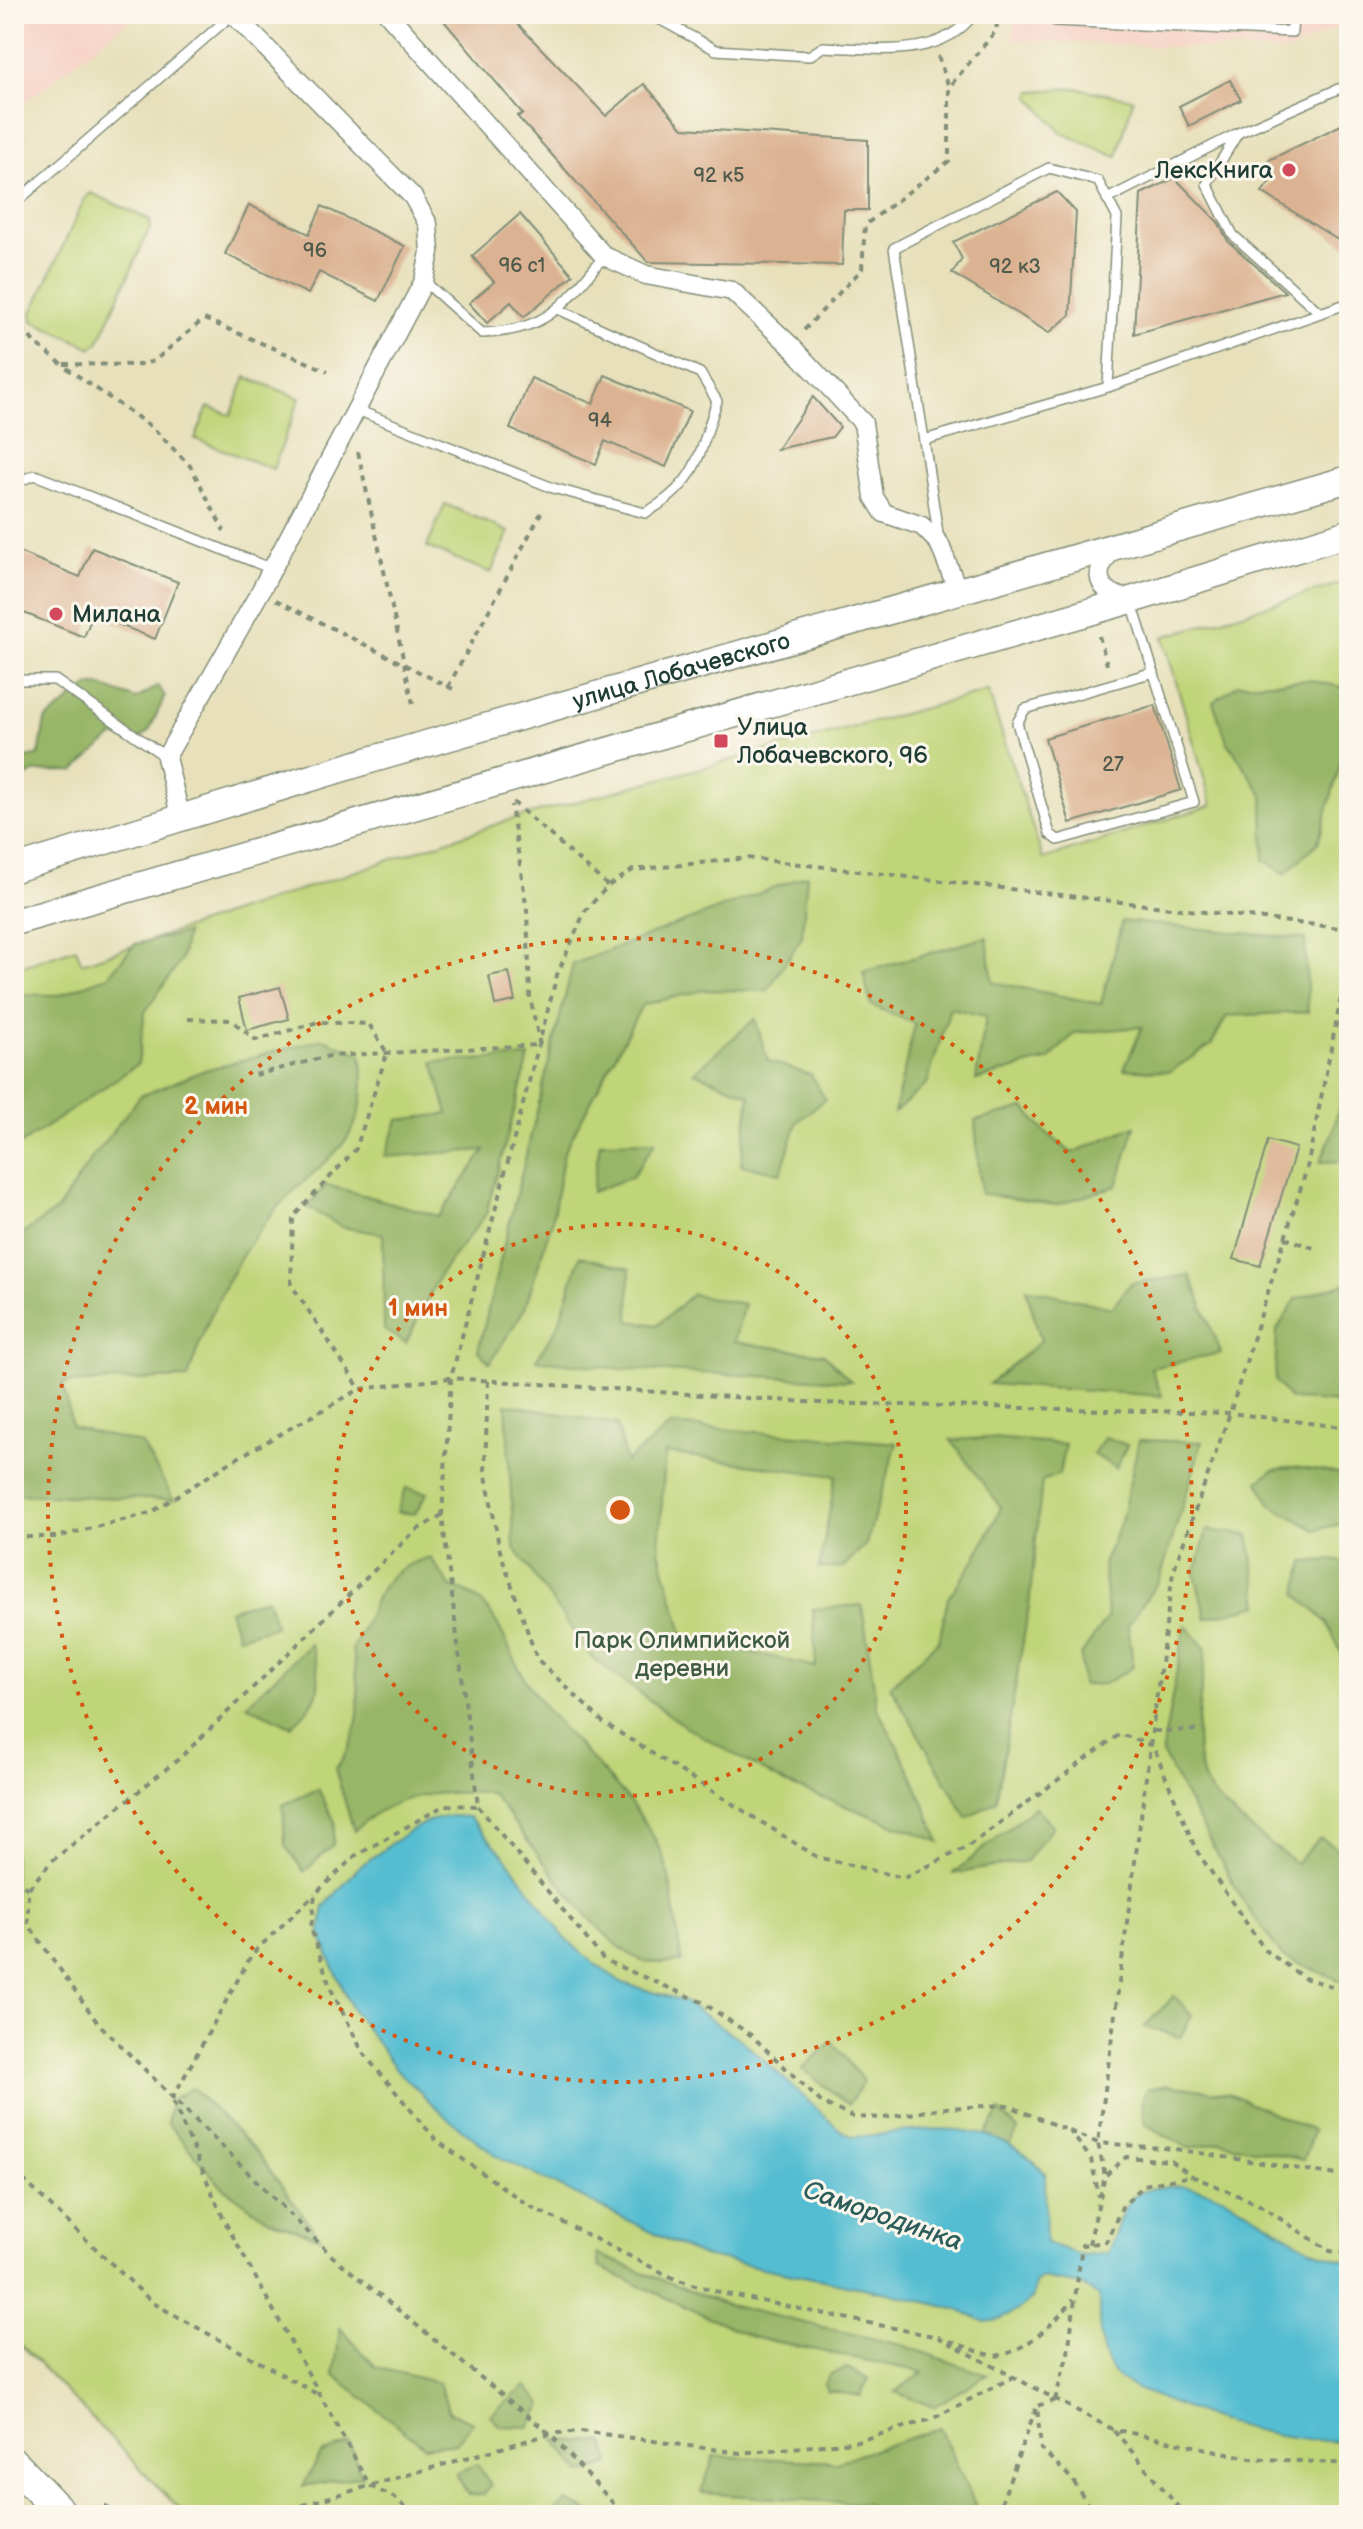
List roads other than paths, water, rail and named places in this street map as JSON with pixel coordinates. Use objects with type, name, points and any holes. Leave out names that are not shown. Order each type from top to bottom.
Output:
[{"type":"main road","name":"улица Лобачевского","points":[[14,869],[370,760],[1349,479]]},
{"type":"main road","points":[[14,922],[1131,600],[1349,533]]},
{"type":"main road","points":[[14,2464],[63,2515]]},
{"type":"street","points":[[181,819],[166,757],[260,592],[354,415],[424,281],[430,252],[428,224],[413,197],[233,14]]},
{"type":"street","points":[[388,14],[604,256],[646,275],[732,291],[790,345],[863,423],[874,497],[884,513],[922,526],[939,543],[959,593]]},
{"type":"street","points":[[1116,547],[1100,568],[1099,580],[1105,589],[1131,600]]},
{"type":"lane","points":[[14,204],[233,14]]},
{"type":"lane","points":[[639,14],[661,20],[716,50],[809,56],[823,47],[924,48],[974,14]]},
{"type":"lane","points":[[1055,14],[1055,21],[1292,32],[1293,14]]},
{"type":"lane","points":[[1107,199],[1238,133],[1338,89],[1349,88]]},
{"type":"lane","points":[[1238,133],[1207,184],[1233,235],[1318,311]]},
{"type":"lane","points":[[939,543],[894,248],[1049,168],[1098,181],[1117,217],[1108,387]]},
{"type":"lane","points":[[424,281],[482,333],[515,332],[560,310],[604,256]]},
{"type":"lane","points":[[924,440],[1108,387],[1318,311],[1349,303]]},
{"type":"lane","points":[[354,415],[553,488],[645,513],[671,499],[693,473],[717,401],[700,373],[560,310]]},
{"type":"lane","points":[[14,483],[35,475],[272,569]]},
{"type":"lane","points":[[1131,600],[1154,672],[1194,802],[1058,840],[1050,834],[1017,723],[1025,709],[1154,672]]},
{"type":"lane","points":[[14,680],[55,680],[166,757]]},
{"type":"water","name":"Самородинка","points":[[451,1816],[469,1817],[504,1855],[565,1938],[593,1963],[623,1983],[683,2001],[744,2042],[840,2130],[854,2137],[932,2129],[979,2133],[1002,2141],[1023,2154],[1045,2173],[1046,2243],[1083,2256],[1107,2253],[1124,2210],[1133,2197],[1151,2189],[1183,2186],[1222,2197],[1313,2250],[1349,2261],[1349,2442],[1299,2438],[1251,2429],[1204,2415],[1127,2384],[1111,2370],[1106,2360],[1099,2328],[1099,2296],[1081,2285],[1041,2278],[1035,2283],[1033,2297],[1015,2312],[999,2320],[985,2322],[959,2310],[888,2293],[698,2255],[497,2156],[445,2116],[396,2069],[352,2009],[320,1936],[324,1907],[359,1867],[408,1832],[428,1821]]},
{"type":"place","name":"ЛексКнига","points":[[1289,170]]},
{"type":"place","name":"Милана","points":[[56,614]]},
{"type":"place","name":"Улица Лобачевского, 96","points":[[721,741]]},
{"type":"park label","name":"Парк Олимпийской деревни","points":[[682,1654]]}]
